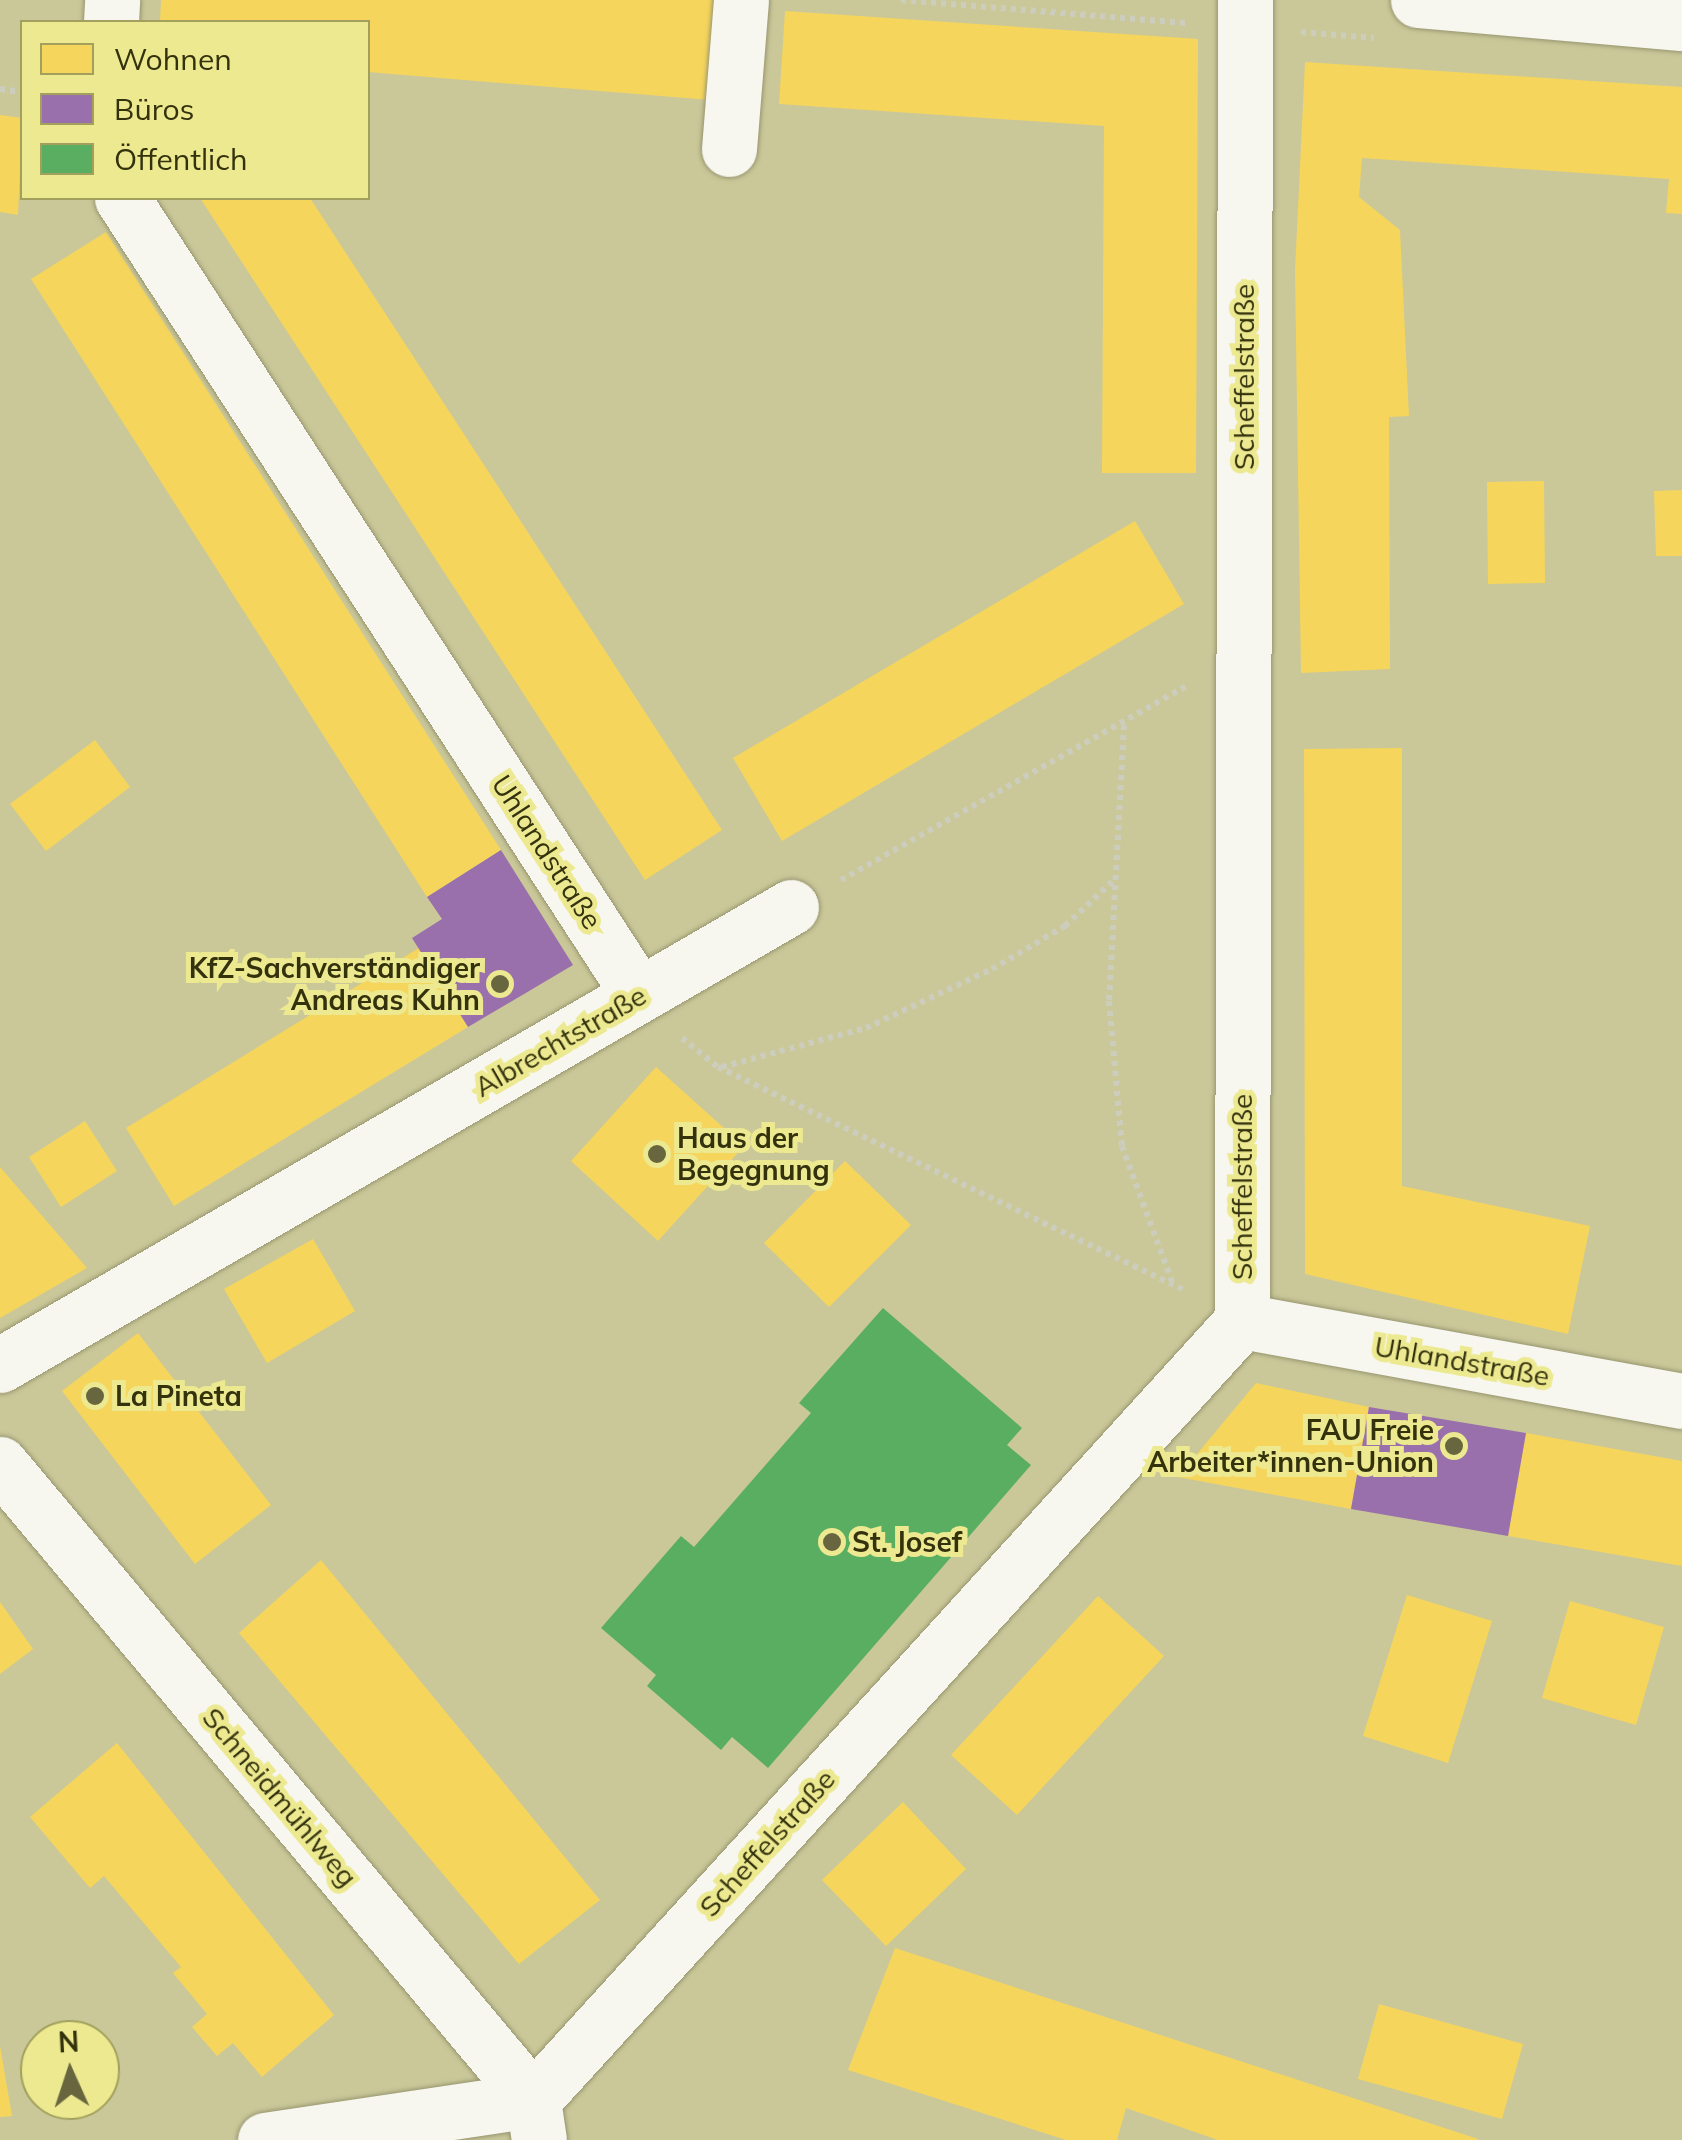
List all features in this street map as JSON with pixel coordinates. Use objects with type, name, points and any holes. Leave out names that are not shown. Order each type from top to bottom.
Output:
[{"type":"street","points":[[729,148],[741,0]]},
{"type":"street","name":"Scheffelstraße","points":[[536,2120],[1242,1322],[1246,0]]},
{"type":"street","points":[[1418,0],[1682,24]]},
{"type":"street","name":"Uhlandstraße","points":[[123,200],[639,995]]},
{"type":"street","name":"Albrechtstraße","points":[[0,1365],[791,907]]},
{"type":"street","name":"Uhlandstraße","points":[[1242,1322],[1682,1401]]},
{"type":"street","name":"Schneidmühlweg","points":[[0,1464],[536,2120]]},
{"type":"street","points":[[265,2140],[536,2120]]},
{"type":"path","points":[[639,995],[718,1067],[1172,1284],[1122,1146],[1110,1001],[1124,725],[791,907]]},
{"type":"path","points":[[718,1067],[866,1028],[992,969],[1065,926],[1116,878]]},
{"type":"building: Wohnen","points":[[161,0],[718,0],[710,100],[370,72],[370,20],[160,20]]},
{"type":"building: Wohnen","points":[[785,11],[1198,39],[1196,473],[1102,473],[1104,126],[779,104]]},
{"type":"building: Wohnen","points":[[1305,62],[1682,87],[1682,214],[1666,213],[1669,179],[1362,158],[1359,197],[1400,230],[1409,416],[1389,417],[1390,669],[1301,673],[1295,271]]},
{"type":"building: Wohnen","points":[[0,115],[20,118],[20,166],[18,215],[0,212]]},
{"type":"building: Wohnen","points":[[201,200],[311,200],[722,830],[645,880]]},
{"type":"building: Wohnen","points":[[106,232],[501,850],[427,897],[31,279]]},
{"type":"building: Wohnen","points":[[1544,481],[1545,583],[1488,584],[1487,482]]},
{"type":"building: Wohnen","points":[[1682,490],[1682,556],[1656,556],[1654,491]]},
{"type":"building: Wohnen","points":[[1135,521],[1184,604],[782,841],[733,758]]},
{"type":"building: Wohnen","points":[[95,740],[130,787],[46,851],[10,804]]},
{"type":"building: Wohnen","points":[[1402,748],[1402,1186],[1590,1226],[1568,1334],[1305,1274],[1304,749]]},
{"type":"building: Wohnen","points":[[419,948],[468,1027],[174,1206],[126,1128]]},
{"type":"building: Wohnen","name":"Haus der Begegnung","points":[[656,1067],[744,1146],[658,1241],[571,1161]]},
{"type":"building: Wohnen","points":[[85,1121],[117,1171],[61,1207],[29,1157]]},
{"type":"building: Wohnen","points":[[845,1161],[911,1225],[829,1307],[764,1243]]},
{"type":"building: Wohnen","points":[[0,1167],[87,1268],[0,1318]]},
{"type":"building: Wohnen","points":[[313,1239],[355,1311],[267,1363],[224,1289]]},
{"type":"building: Wohnen","points":[[138,1333],[271,1505],[195,1564],[62,1391]]},
{"type":"building: Wohnen","points":[[1256,1383],[1369,1407],[1351,1509],[1178,1477]]},
{"type":"building: Wohnen","points":[[1526,1433],[1682,1461],[1682,1566],[1508,1536]]},
{"type":"building: Wohnen","points":[[321,1560],[600,1900],[519,1964],[239,1633]]},
{"type":"building: Wohnen","points":[[1407,1595],[1492,1621],[1448,1763],[1363,1736]]},
{"type":"building: Wohnen","points":[[1098,1596],[1164,1656],[1017,1815],[951,1755]]},
{"type":"building: Wohnen","points":[[1570,1601],[1664,1627],[1636,1725],[1542,1698]]},
{"type":"building: Wohnen","points":[[0,1602],[33,1649],[0,1674]]},
{"type":"building: Wohnen","points":[[117,1743],[334,2015],[262,2077],[233,2043],[217,2056],[192,2027],[207,2014],[173,1973],[181,1967],[104,1876],[90,1888],[30,1817]]},
{"type":"building: Wohnen","points":[[903,1802],[966,1869],[886,1946],[822,1880]]},
{"type":"building: Wohnen","points":[[895,1948],[1478,2140],[1218,2140],[1126,2108],[1117,2140],[1066,2140],[848,2070]]},
{"type":"building: Wohnen","points":[[1379,2004],[1523,2044],[1502,2119],[1358,2079]]},
{"type":"building: Wohnen","points":[[0,2046],[12,2116],[0,2117]]},
{"type":"building: Büros","points":[[501,850],[573,965],[468,1027],[412,938],[442,919],[427,897]]},
{"type":"building: Büros","points":[[1369,1407],[1526,1433],[1508,1536],[1351,1509]]},
{"type":"building: Öffentlich","name":"St. Josef","points":[[883,1308],[1022,1428],[1007,1445],[1031,1465],[768,1768],[732,1737],[721,1750],[647,1686],[656,1675],[601,1628],[681,1536],[694,1547],[811,1413],[799,1403]]},
{"type":"place","name":"KfZ-Sachverständiger Andreas Kuhn","points":[[500,984]]},
{"type":"place","name":"Haus der Begegnung","points":[[657,1154]]},
{"type":"place","name":"La Pineta","points":[[95,1396]]},
{"type":"place","name":"FAU Freie Arbeiter*innen-Union","points":[[1454,1446]]},
{"type":"place","name":"St. Josef","points":[[832,1542]]}]
